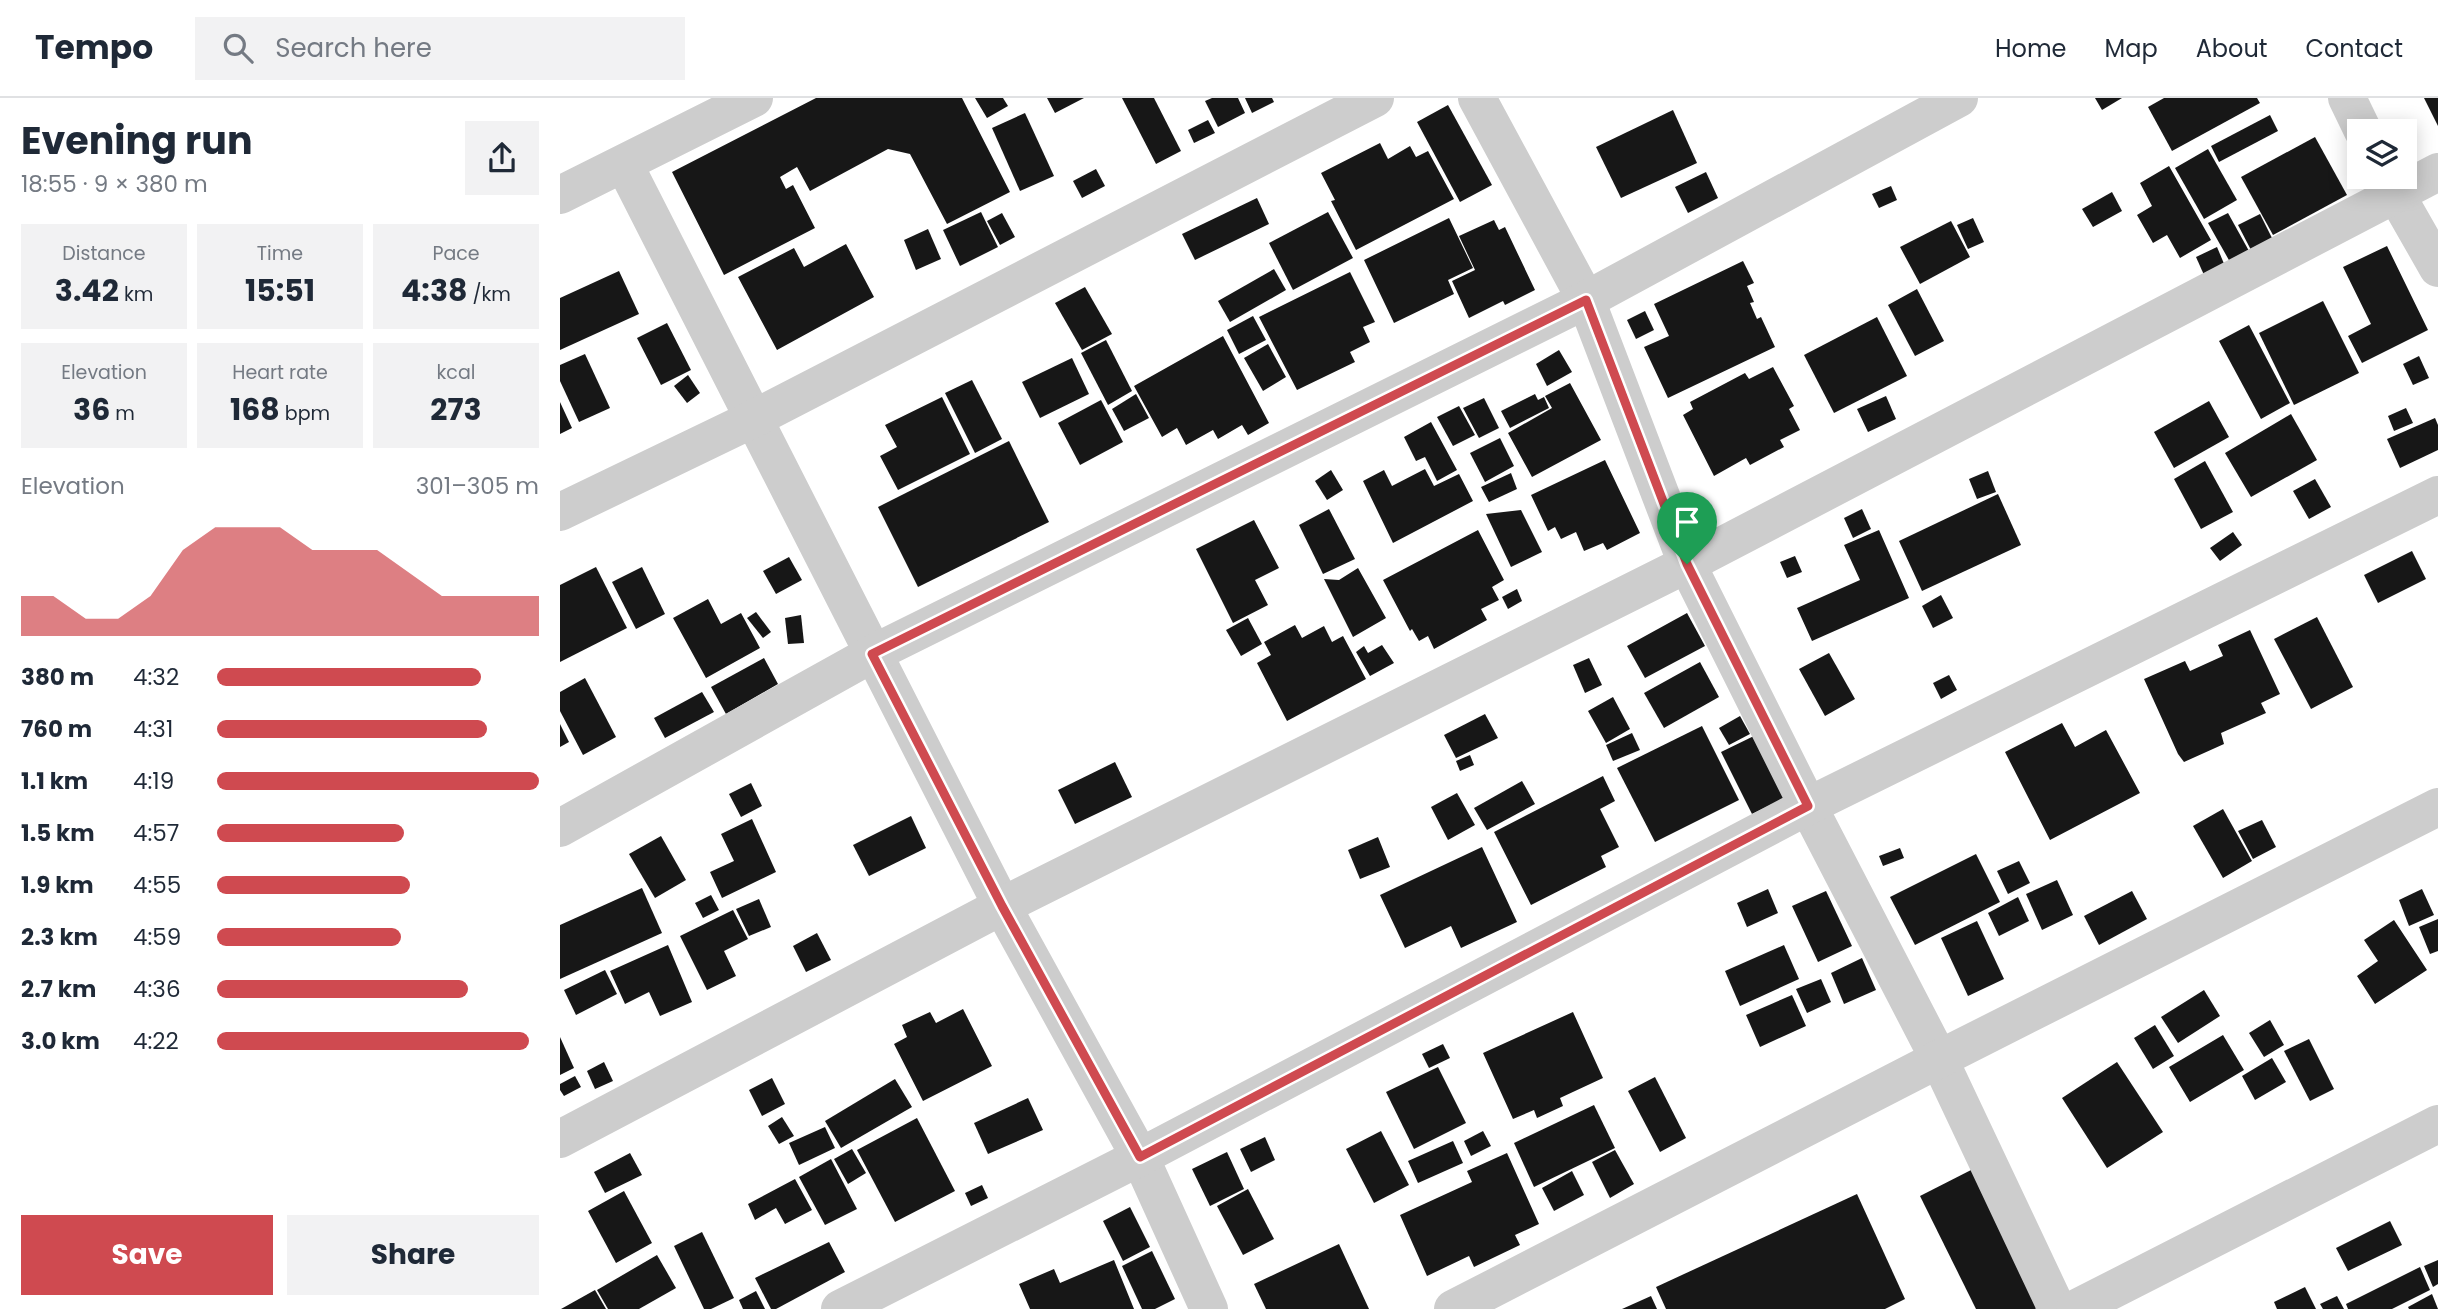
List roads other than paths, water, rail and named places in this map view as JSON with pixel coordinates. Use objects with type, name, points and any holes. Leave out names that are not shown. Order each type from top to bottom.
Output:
[{"type":"street","points":[[560,195],[754,98]]},
{"type":"street","points":[[560,512],[755,418],[1375,98]]},
{"type":"street","points":[[1477,98],[1586,300],[1687,564],[1808,806],[1940,1059],[2057,1309]]},
{"type":"street","points":[[560,828],[872,654],[1586,300],[1959,98]]},
{"type":"street","points":[[2347,98],[2357,119]]},
{"type":"street","points":[[624,164],[1002,906],[1140,1157],[1209,1309]]},
{"type":"street","points":[[2417,178],[2438,172]]},
{"type":"street","points":[[560,1139],[1002,906],[1687,564],[2383,189]]},
{"type":"street","points":[[2392,189],[2438,268]]},
{"type":"street","points":[[840,1309],[1140,1157],[1808,806],[2438,495]]},
{"type":"street","points":[[1453,1309],[2438,807]]},
{"type":"street","points":[[2074,1309],[2438,1124]]}]
